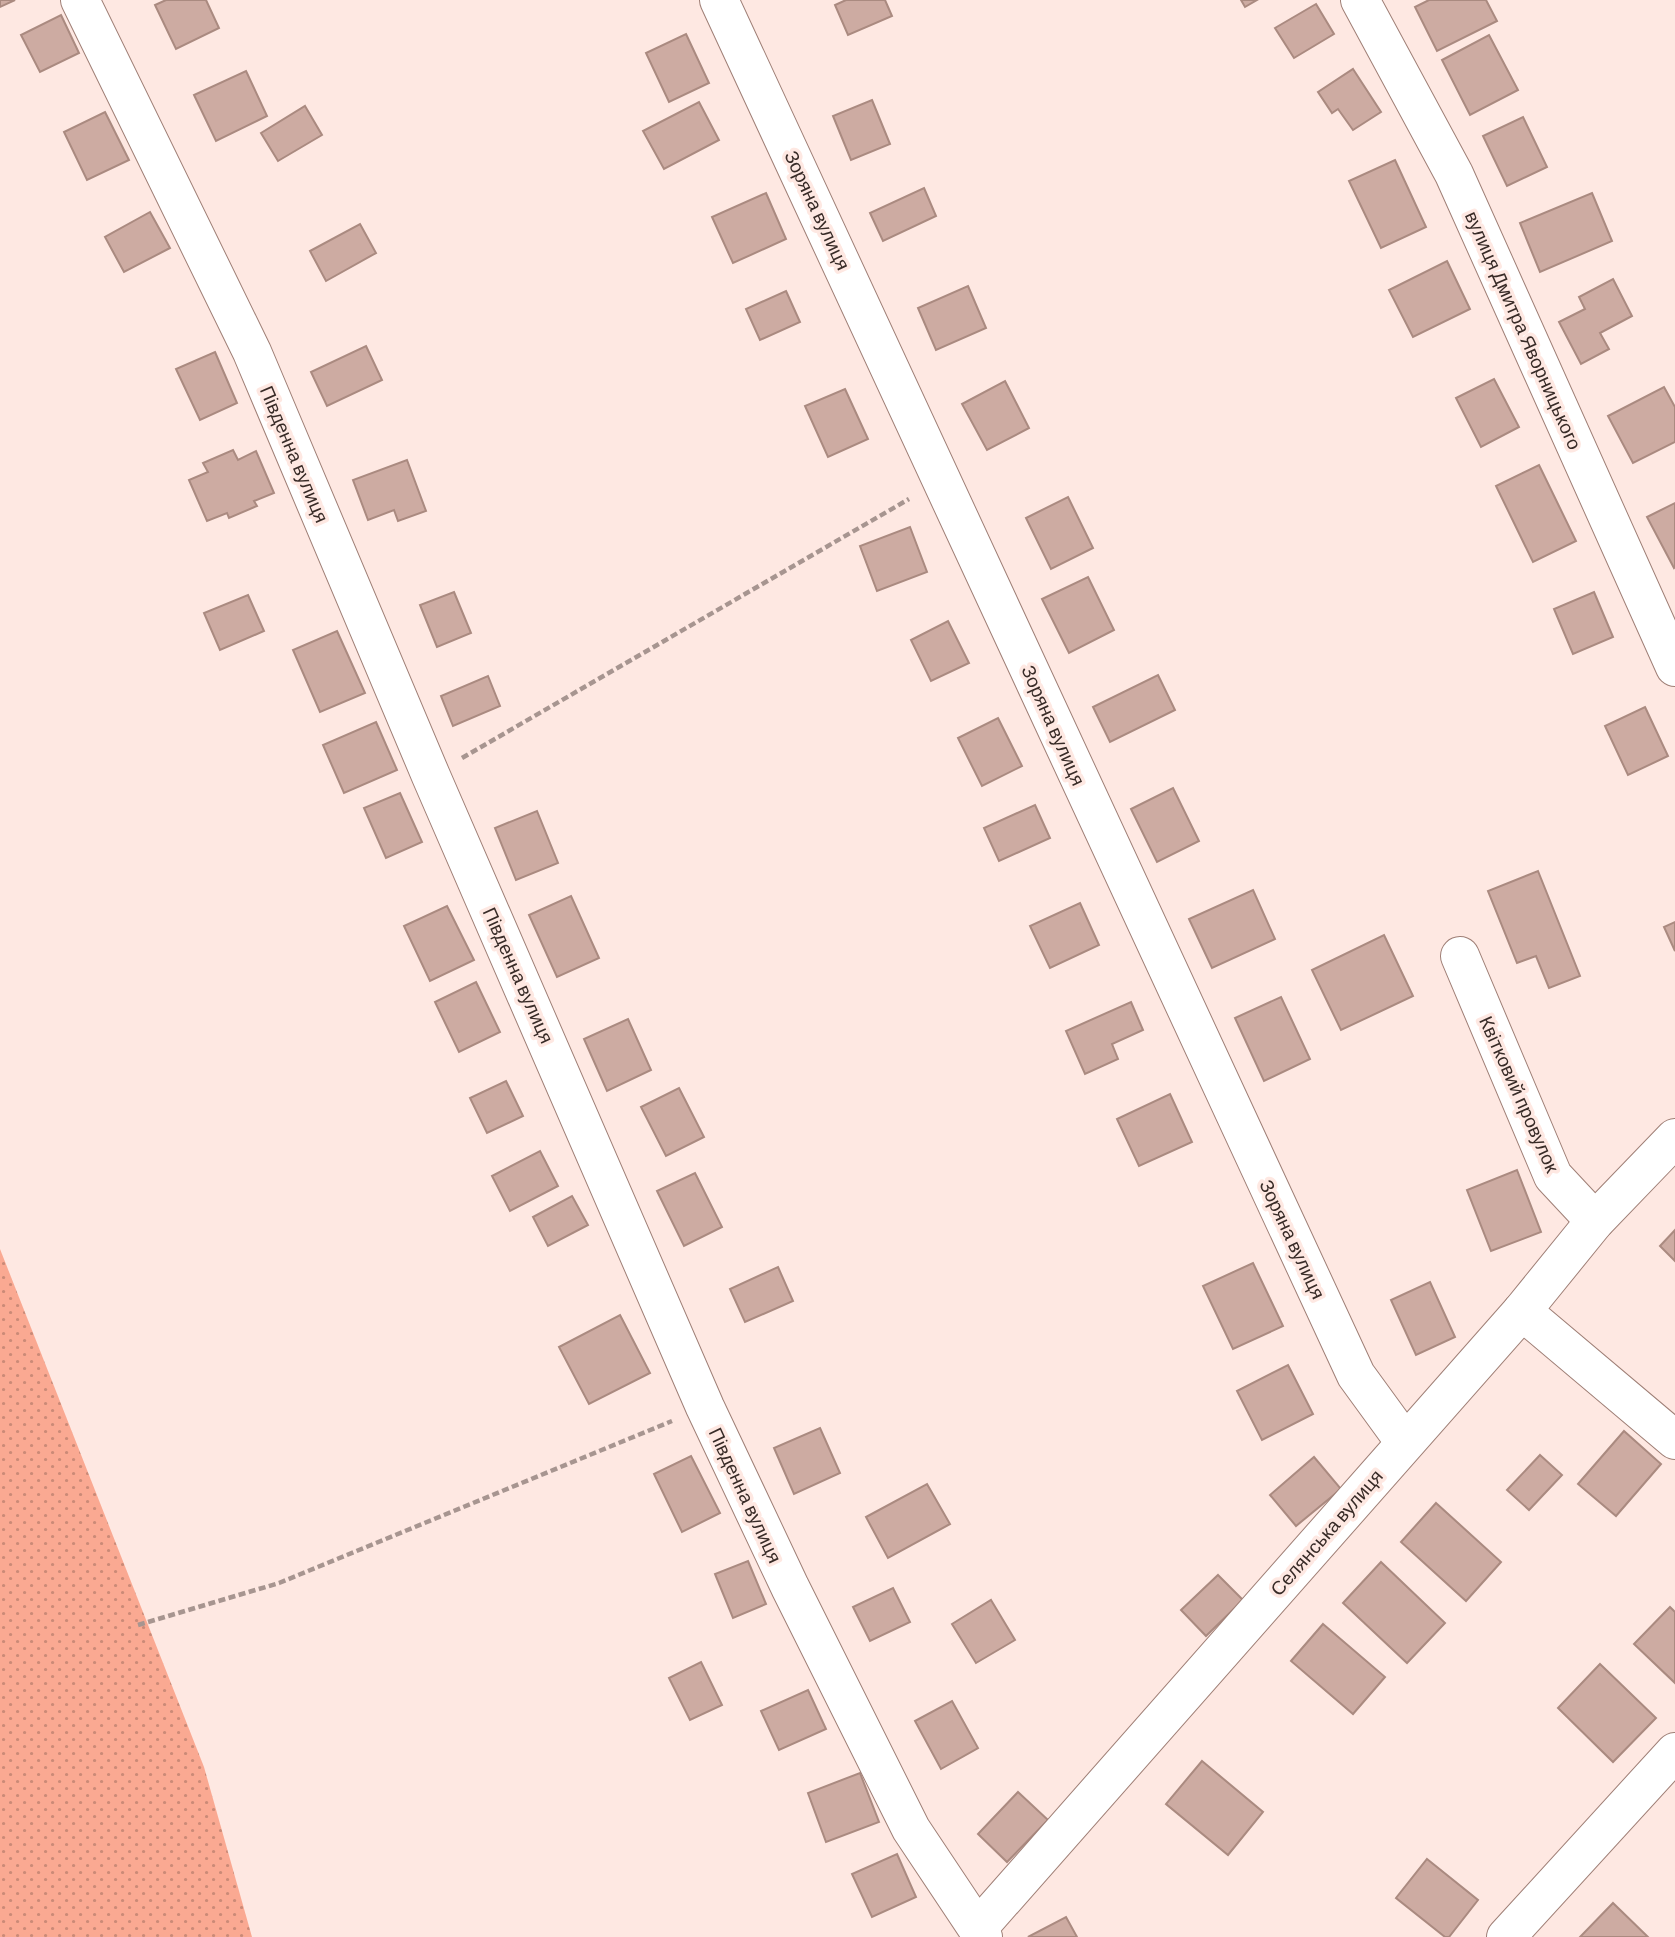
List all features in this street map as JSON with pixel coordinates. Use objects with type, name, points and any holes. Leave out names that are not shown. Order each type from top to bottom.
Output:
[{"type":"street","name":"Південна вулиця","points":[[80,0],[252,352],[431,776],[705,1407],[911,1829],[980,1932]]},
{"type":"street","name":"Зоряна вулиця","points":[[719,0],[943,480],[1115,860],[1356,1375],[1405,1441]]},
{"type":"street","name":"вулиця Дмитра Яворницького","points":[[1360,0],[1454,174],[1675,667]]},
{"type":"street","name":"Квітковий провулок","points":[[1460,956],[1553,1176],[1595,1221]]},
{"type":"street","name":"Селянська вулиця","points":[[980,1932],[1405,1441],[1522,1311],[1595,1221],[1675,1138]]},
{"type":"street","points":[[1522,1311],[1675,1440]]},
{"type":"street","points":[[1506,1937],[1675,1752]]},
{"type":"path","points":[[431,776],[943,480]]},
{"type":"path","points":[[138,1625],[279,1583],[570,1466],[705,1407]]},
{"type":"shaded area","points":[[0,1249],[204,1767],[252,1937],[0,1937]]},
{"type":"building","points":[[0,0],[15,0],[0,7]]},
{"type":"building","points":[[166,0],[206,0],[219,28],[176,49],[155,5]]},
{"type":"building","points":[[846,0],[885,0],[892,16],[848,35],[835,5]]},
{"type":"building","points":[[1241,0],[1257,0],[1245,7]]},
{"type":"building","points":[[1429,0],[1486,0],[1497,21],[1437,51],[1415,7]]},
{"type":"building","points":[[1316,4],[1334,34],[1294,58],[1275,28]]},
{"type":"building","points":[[61,15],[79,53],[40,72],[21,35]]},
{"type":"building","points":[[686,34],[709,83],[669,102],[646,53]]},
{"type":"building","points":[[1489,35],[1518,90],[1470,115],[1442,60]]},
{"type":"building","points":[[1353,69],[1381,112],[1353,130],[1338,109],[1332,113],[1318,92]]},
{"type":"building","points":[[246,71],[267,116],[216,141],[194,95]]},
{"type":"building","points":[[872,100],[890,144],[851,160],[833,116]]},
{"type":"building","points":[[699,102],[719,140],[664,169],[643,131]]},
{"type":"building","points":[[305,106],[322,135],[278,161],[261,133]]},
{"type":"building","points":[[105,112],[129,160],[87,180],[64,132]]},
{"type":"building","points":[[1523,117],[1547,167],[1507,186],[1483,136]]},
{"type":"building","points":[[1395,160],[1426,227],[1381,248],[1349,181]]},
{"type":"building","points":[[924,188],[936,216],[883,241],[870,213]]},
{"type":"building","points":[[766,193],[786,239],[733,263],[712,217]]},
{"type":"building","points":[[1592,193],[1612,241],[1540,272],[1520,223]]},
{"type":"building","points":[[150,212],[170,248],[124,272],[105,237]]},
{"type":"building","points":[[360,224],[376,253],[326,281],[310,251]]},
{"type":"building","points":[[1447,261],[1470,309],[1413,337],[1389,290]]},
{"type":"building","points":[[1613,279],[1632,316],[1600,333],[1609,349],[1581,364],[1559,322],[1585,309],[1579,297]]},
{"type":"building","points":[[968,286],[986,328],[936,350],[918,308]]},
{"type":"building","points":[[786,291],[800,322],[760,340],[746,309]]},
{"type":"building","points":[[366,346],[382,380],[327,406],[311,372]]},
{"type":"building","points":[[215,352],[237,403],[200,420],[176,369]]},
{"type":"building","points":[[1494,379],[1519,427],[1481,447],[1456,398]]},
{"type":"building","points":[[1005,381],[1029,428],[987,450],[962,404]]},
{"type":"building","points":[[1664,387],[1675,407],[1675,442],[1633,463],[1608,416]]},
{"type":"building","points":[[845,389],[868,439],[828,457],[805,406]]},
{"type":"building","points":[[233,450],[238,460],[256,451],[274,493],[254,501],[257,506],[229,518],[227,513],[207,521],[189,480],[208,472],[203,463]]},
{"type":"building","points":[[407,460],[426,511],[398,521],[394,510],[368,520],[353,480]]},
{"type":"building","points":[[1539,465],[1576,541],[1533,562],[1496,486]]},
{"type":"building","points":[[1068,497],[1093,548],[1051,569],[1026,518]]},
{"type":"building","points":[[1675,503],[1675,567],[1674,568],[1647,517]]},
{"type":"building","points":[[910,527],[927,572],[877,591],[860,546]]},
{"type":"building","points":[[1088,577],[1114,630],[1069,653],[1042,599]]},
{"type":"building","points":[[454,592],[471,633],[437,647],[420,605]]},
{"type":"building","points":[[1594,592],[1613,637],[1573,654],[1554,609]]},
{"type":"building","points":[[248,595],[264,631],[220,650],[204,613]]},
{"type":"building","points":[[948,621],[969,663],[931,681],[911,640]]},
{"type":"building","points":[[337,631],[365,693],[320,712],[293,650]]},
{"type":"building","points":[[1158,675],[1175,710],[1110,742],[1093,707]]},
{"type":"building","points":[[488,676],[500,706],[453,726],[441,696]]},
{"type":"building","points":[[1645,707],[1668,756],[1628,775],[1605,726]]},
{"type":"building","points":[[998,718],[1022,766],[982,786],[958,738]]},
{"type":"building","points":[[376,722],[397,770],[344,793],[323,745]]},
{"type":"building","points":[[1173,788],[1199,841],[1157,862],[1131,809]]},
{"type":"building","points":[[400,793],[422,842],[386,858],[364,808]]},
{"type":"building","points":[[1035,805],[1050,838],[999,861],[984,828]]},
{"type":"building","points":[[537,811],[558,863],[516,880],[495,828]]},
{"type":"building","points":[[1538,871],[1580,976],[1549,988],[1536,956],[1517,963],[1488,891]]},
{"type":"building","points":[[1253,890],[1275,939],[1212,968],[1189,919]]},
{"type":"building","points":[[571,896],[599,958],[557,977],[529,915]]},
{"type":"building","points":[[1080,903],[1099,945],[1050,968],[1030,926]]},
{"type":"building","points":[[447,906],[474,960],[430,981],[404,926]]},
{"type":"building","points":[[1675,922],[1675,951],[1664,927]]},
{"type":"building","points":[[1384,935],[1413,996],[1341,1030],[1312,970]]},
{"type":"building","points":[[476,982],[500,1032],[459,1052],[435,1002]]},
{"type":"building","points":[[1281,997],[1310,1059],[1264,1081],[1235,1018]]},
{"type":"building","points":[[1131,1002],[1143,1030],[1112,1044],[1118,1059],[1085,1074],[1066,1031]]},
{"type":"building","points":[[628,1019],[651,1070],[607,1091],[584,1039]]},
{"type":"building","points":[[506,1081],[523,1116],[487,1133],[470,1098]]},
{"type":"building","points":[[679,1088],[704,1137],[666,1156],[641,1107]]},
{"type":"building","points":[[1170,1094],[1192,1142],[1139,1166],[1117,1119]]},
{"type":"building","points":[[540,1151],[558,1186],[510,1211],[492,1176]]},
{"type":"building","points":[[1517,1170],[1541,1232],[1491,1251],[1467,1190]]},
{"type":"building","points":[[695,1173],[722,1227],[684,1246],[657,1191]]},
{"type":"building","points":[[572,1196],[588,1225],[548,1246],[533,1217]]},
{"type":"building","points":[[1675,1230],[1675,1261],[1660,1246]]},
{"type":"building","points":[[1253,1263],[1283,1326],[1233,1349],[1203,1286]]},
{"type":"building","points":[[778,1267],[793,1301],[745,1322],[730,1289]]},
{"type":"building","points":[[1430,1282],[1455,1337],[1416,1355],[1391,1300]]},
{"type":"building","points":[[620,1315],[650,1373],[589,1404],[559,1347]]},
{"type":"building","points":[[1288,1365],[1313,1414],[1262,1440],[1237,1391]]},
{"type":"building","points":[[820,1428],[840,1473],[794,1494],[774,1448]]},
{"type":"building","points":[[1624,1431],[1661,1464],[1616,1516],[1578,1484]]},
{"type":"building","points":[[1540,1455],[1562,1475],[1529,1510],[1507,1490]]},
{"type":"building","points":[[691,1456],[720,1513],[682,1532],[654,1474]]},
{"type":"building","points":[[1314,1457],[1341,1489],[1296,1526],[1270,1495]]},
{"type":"building","points":[[927,1484],[950,1524],[888,1558],[866,1517]]},
{"type":"building","points":[[1436,1503],[1501,1562],[1466,1601],[1401,1542]]},
{"type":"building","points":[[748,1561],[766,1604],[733,1618],[715,1574]]},
{"type":"building","points":[[1381,1562],[1445,1623],[1407,1663],[1343,1603]]},
{"type":"building","points":[[1218,1575],[1243,1600],[1206,1636],[1181,1610]]},
{"type":"building","points":[[893,1588],[910,1622],[870,1641],[853,1607]]},
{"type":"building","points":[[991,1600],[1015,1640],[976,1663],[952,1624]]},
{"type":"building","points":[[1670,1607],[1675,1612],[1675,1683],[1634,1644]]},
{"type":"building","points":[[1323,1624],[1385,1677],[1353,1714],[1291,1661]]},
{"type":"building","points":[[701,1662],[722,1705],[690,1720],[669,1678]]},
{"type":"building","points":[[1600,1664],[1656,1718],[1613,1762],[1558,1708]]},
{"type":"building","points":[[808,1690],[826,1729],[779,1750],[761,1711]]},
{"type":"building","points":[[952,1701],[978,1748],[941,1769],[915,1721]]},
{"type":"building","points":[[1202,1761],[1263,1812],[1228,1855],[1166,1804]]},
{"type":"building","points":[[860,1773],[879,1822],[826,1842],[808,1793]]},
{"type":"building","points":[[1018,1792],[1048,1820],[1007,1862],[978,1834]]},
{"type":"building","points":[[897,1854],[916,1897],[872,1917],[852,1874]]},
{"type":"building","points":[[1427,1859],[1478,1900],[1449,1937],[1445,1937],[1396,1898]]},
{"type":"building","points":[[1613,1903],[1648,1937],[1580,1937]]},
{"type":"building","points":[[1066,1917],[1077,1937],[1028,1937]]}]
